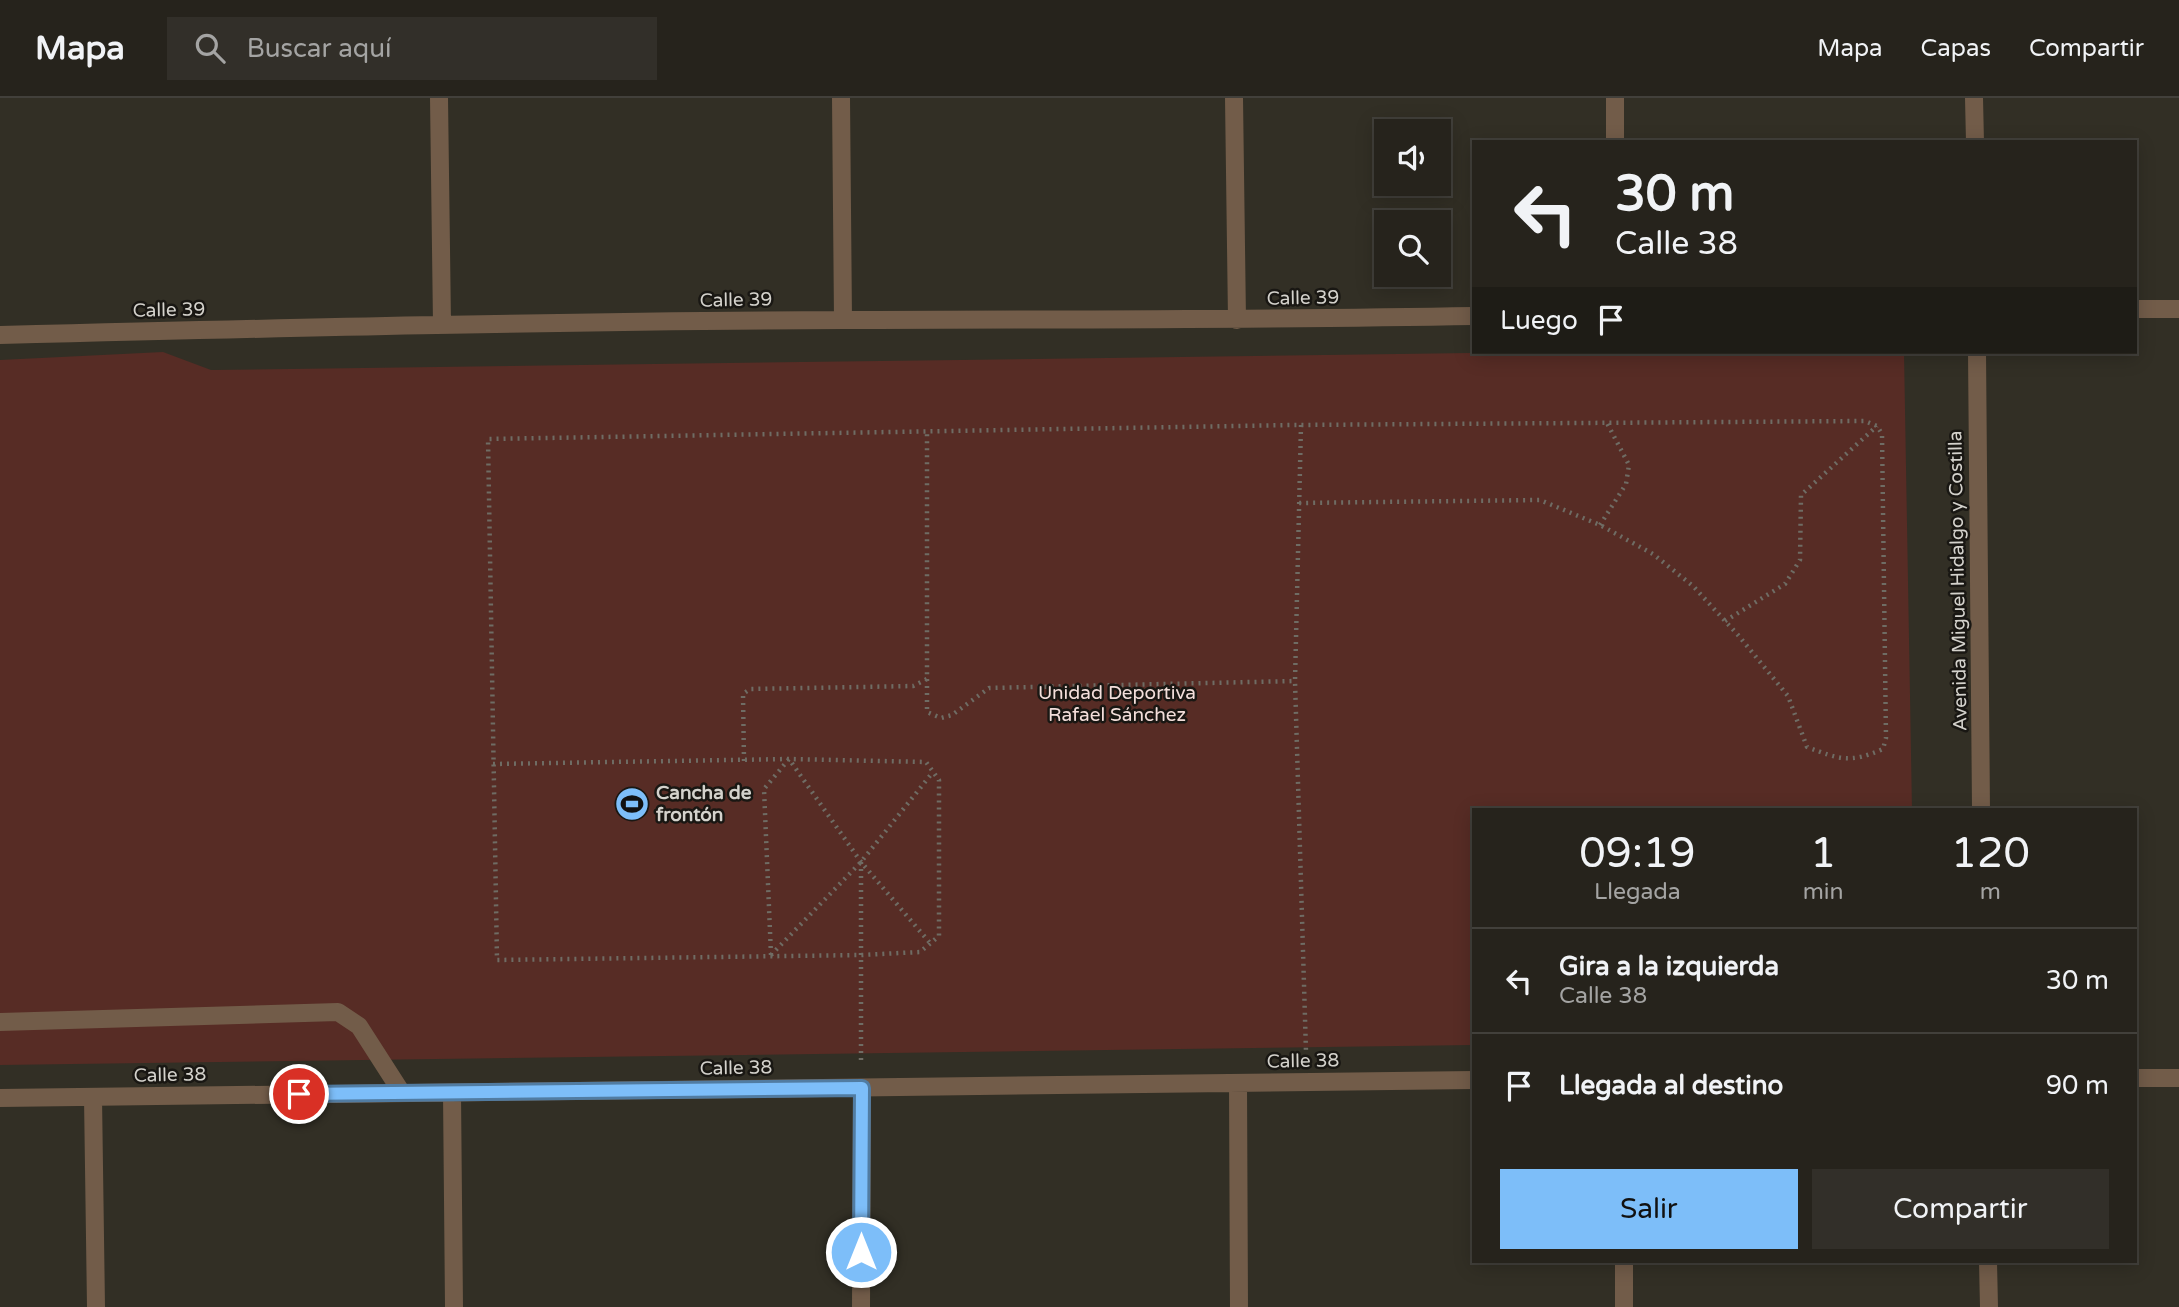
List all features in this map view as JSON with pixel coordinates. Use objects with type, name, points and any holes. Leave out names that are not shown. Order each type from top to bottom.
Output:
[{"type":"street","points":[[439,98],[442,324]]},
{"type":"street","points":[[841,98],[843,320]]},
{"type":"street","points":[[1234,98],[1237,320]]},
{"type":"street","points":[[1615,98],[1615,140]]},
{"type":"street","points":[[1975,98],[1975,140]]},
{"type":"street","points":[[2137,309],[2179,309]]},
{"type":"street","name":"Calle 39","points":[[0,335],[442,324],[1237,320],[1472,316]]},
{"type":"street","name":"Avenida Miguel Hidalgo y Costilla","points":[[1977,354],[1981,808]]},
{"type":"street","points":[[0,1022],[338,1012],[359,1026],[402,1093]]},
{"type":"street","points":[[2137,1078],[2179,1078]]},
{"type":"street","name":"Calle 38","points":[[0,1098],[1472,1080]]},
{"type":"street","points":[[1238,1083],[1239,1307]]},
{"type":"street","points":[[861,1307],[862,1088]]},
{"type":"street","points":[[452,1093],[454,1307]]},
{"type":"street","points":[[93,1097],[96,1307]]},
{"type":"street","points":[[1624,1263],[1624,1307]]},
{"type":"street","points":[[1988,1263],[1989,1307]]},
{"type":"path","points":[[493,764],[789,759],[926,762],[939,780],[939,936],[920,951],[861,955],[497,960],[493,764],[488,439],[1301,425],[1865,421],[1877,426],[1882,434],[1886,738],[1883,749],[1871,755],[1841,760],[1807,747],[1788,696],[1693,586],[1653,554],[1600,525],[1540,500],[1299,503]]},
{"type":"path","points":[[1600,525],[1626,484],[1629,465],[1607,423]]},
{"type":"path","points":[[1301,425],[1295,681],[1306,1053]]},
{"type":"path","points":[[1725,621],[1786,584],[1800,560],[1801,495],[1877,426]]},
{"type":"path","points":[[927,432],[927,712],[941,718],[952,715],[989,688],[1295,681]]},
{"type":"path","points":[[744,761],[743,694],[750,689],[913,686],[927,679]]},
{"type":"path","points":[[771,955],[764,789],[789,759]]},
{"type":"path","points":[[789,759],[861,862],[930,943]]},
{"type":"path","points":[[771,955],[861,862],[933,772]]},
{"type":"path","points":[[860,1023],[861,862]]},
{"type":"green space","name":"Unidad Deportiva Rafael Sánchez","points":[[163,352],[211,370],[1472,353],[1904,354],[1912,808],[1472,808],[1472,1045],[0,1065],[0,360]]},
{"type":"place","name":"Cancha de frontón","points":[[632,804]]},
{"type":"route","points":[[299,1094],[862,1088],[861,1252]]}]
